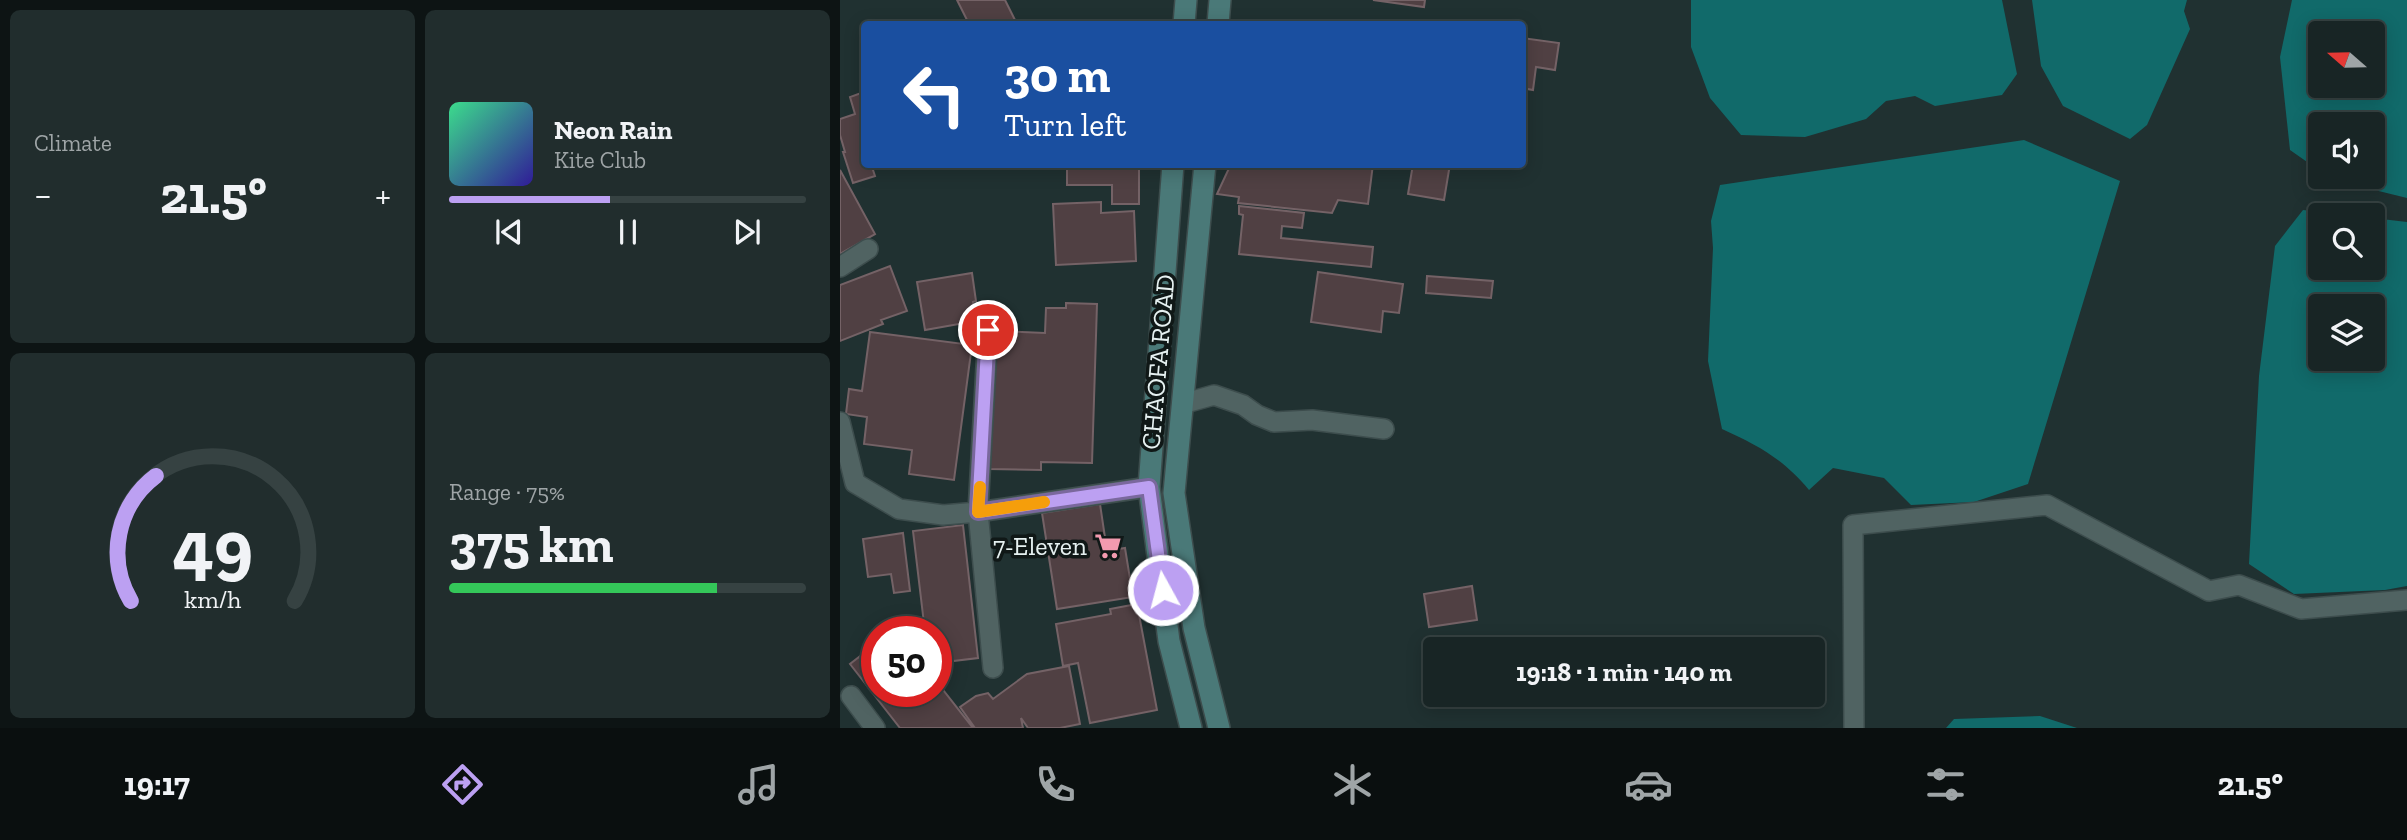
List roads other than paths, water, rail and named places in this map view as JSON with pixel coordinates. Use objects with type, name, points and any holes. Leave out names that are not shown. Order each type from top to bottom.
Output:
[{"type":"main road","points":[[1184,21],[1186,0]]},
{"type":"main road","points":[[1218,21],[1220,0]]},
{"type":"main road","name":"CHAOFA ROAD","points":[[1173,168],[1149,487],[1169,641],[1191,728]]},
{"type":"main road","name":"CHAOFA ROAD","points":[[1205,168],[1174,493],[1190,610],[1219,728]]},
{"type":"street","points":[[840,267],[868,249]]},
{"type":"street","points":[[988,330],[978,512],[993,668]]},
{"type":"street","points":[[1182,404],[1214,395],[1243,405],[1274,422],[1312,420],[1384,429]]},
{"type":"street","points":[[840,422],[855,483],[899,509],[943,515],[978,512],[1149,487]]},
{"type":"street","points":[[1854,728],[1853,525],[2047,505],[2209,591],[2239,585],[2301,609],[2407,600]]},
{"type":"street","points":[[851,696],[875,728]]},
{"type":"water","points":[[1691,0],[2002,0],[2017,74],[2002,95],[1935,106],[1915,96],[1886,101],[1866,119],[1805,137],[1741,135],[1710,98],[1691,47]]},
{"type":"water","points":[[2032,0],[2187,0],[2184,11],[2190,29],[2147,125],[2130,139],[2063,106],[2041,66]]},
{"type":"water","points":[[2292,0],[2407,0],[2407,198],[2370,189],[2385,189],[2385,112],[2308,112],[2308,163],[2290,150],[2280,57]]},
{"type":"water","points":[[2024,140],[2120,181],[2028,484],[1974,502],[1911,505],[1884,478],[1833,468],[1809,490],[1789,469],[1769,454],[1722,429],[1708,361],[1713,248],[1711,221],[1720,185]]},
{"type":"water","points":[[2303,210],[2308,211],[2308,280],[2385,280],[2385,219],[2407,222],[2407,586],[2385,590],[2294,594],[2249,564],[2259,376],[2275,246]]},
{"type":"water","points":[[2040,716],[2077,728],[1946,728],[1954,719]]},
{"type":"place","name":"7-Eleven","points":[[1108,546]]}]
